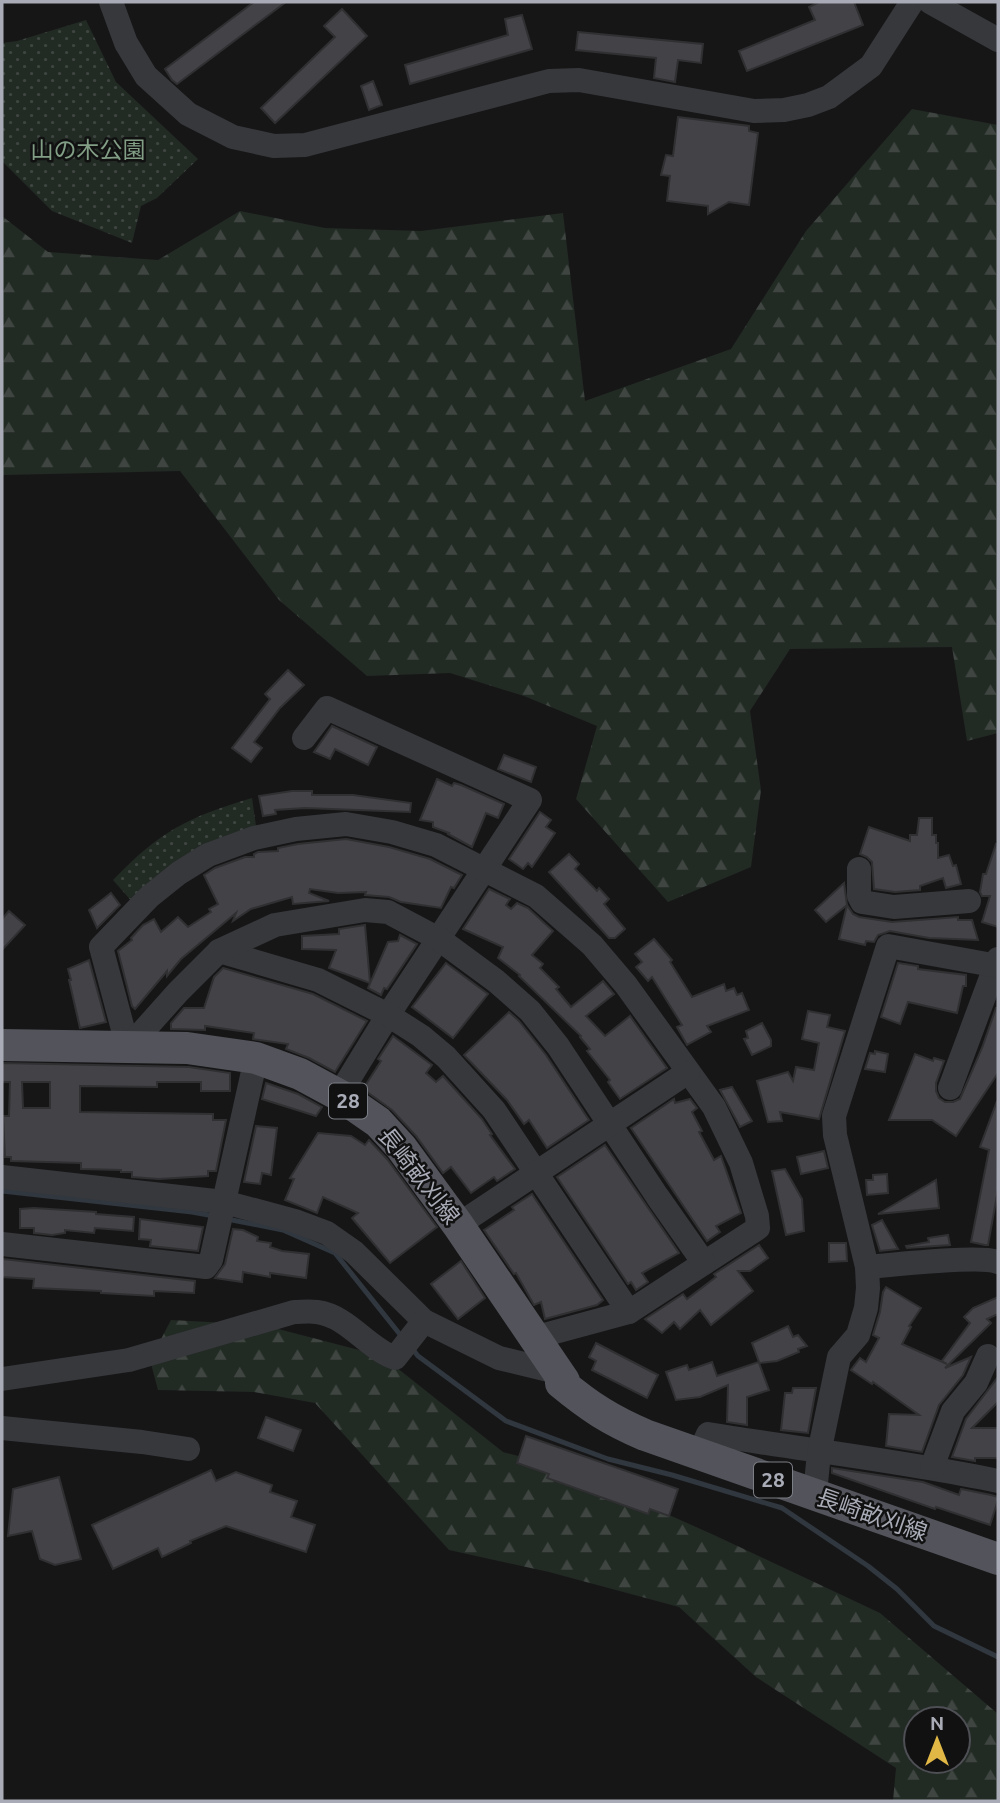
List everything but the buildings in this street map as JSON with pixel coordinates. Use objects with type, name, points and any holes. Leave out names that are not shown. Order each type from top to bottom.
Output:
[{"type":"main road","name":"長崎畝刈線","points":[[2,1045],[187,1048],[256,1058],[300,1074],[338,1094],[378,1122],[401,1147],[458,1225],[561,1377],[561,1383],[604,1417],[998,1559]]},
{"type":"main road","name":"長崎畝刈線","points":[[561,1377],[567,1378],[594,1398],[629,1416],[998,1546]]},
{"type":"street","points":[[111,2],[126,43],[146,76],[188,114],[233,136],[274,146],[305,145],[549,81],[579,80],[754,111],[784,110],[808,105],[829,97],[871,66],[912,2]]},
{"type":"street","points":[[930,2],[998,40]]},
{"type":"street","points":[[304,738],[327,708],[530,800],[338,1094]]},
{"type":"street","points":[[128,1048],[101,947],[149,897],[208,855],[254,838],[296,829],[346,824],[392,832],[436,845],[536,896],[592,945],[626,985],[714,1107],[735,1152],[757,1216],[758,1228],[629,1312],[533,1338]]},
{"type":"street","points":[[859,869],[859,896],[862,902],[894,907],[969,901]]},
{"type":"street","points":[[816,1483],[819,1452],[839,1357],[858,1335],[866,1308],[868,1288],[867,1267],[835,1135],[834,1116],[888,946],[894,907]]},
{"type":"street","points":[[128,1048],[219,951],[275,925],[365,910],[388,912],[439,939],[496,981],[530,1012],[558,1046],[611,1123],[656,1196],[704,1263]]},
{"type":"street","points":[[888,946],[998,963],[950,1088]]},
{"type":"street","points":[[219,951],[318,980],[388,1014],[446,1057],[494,1110],[629,1312]]},
{"type":"street","points":[[2,1244],[206,1267],[211,1260],[256,1058]]},
{"type":"street","points":[[458,1225],[688,1072]]},
{"type":"street","points":[[2,1177],[295,1221],[327,1233],[354,1252],[413,1334],[561,1377]]},
{"type":"street","points":[[867,1267],[997,1255]]},
{"type":"street","points":[[2,1379],[129,1360],[294,1312],[319,1312],[345,1324],[380,1353],[395,1358],[413,1334]]},
{"type":"street","points":[[932,1467],[953,1411],[976,1383],[988,1356]]},
{"type":"street","points":[[2,1429],[130,1440],[188,1450]]},
{"type":"street","points":[[704,1443],[708,1434],[932,1467],[998,1481]]},
{"type":"green space","name":"山の木公園","points":[[86,20],[116,82],[198,159],[157,198],[141,206],[132,243],[52,211],[2,161],[2,43]]},
{"type":"green space","points":[[912,109],[998,125],[998,733],[967,741],[952,647],[790,649],[750,711],[761,790],[751,867],[668,902],[576,799],[597,726],[524,696],[450,673],[367,676],[279,600],[180,471],[4,475],[2,478],[2,216],[48,252],[158,260],[240,211],[325,228],[421,231],[563,213],[585,401],[731,349],[806,231]]},
{"type":"green space","points":[[252,798],[257,833],[134,904],[113,880],[146,849],[176,828],[192,819]]},
{"type":"green space","points":[[171,1320],[263,1325],[382,1356],[503,1452],[566,1469],[880,1613],[998,1714],[998,1801],[893,1801],[896,1768],[756,1677],[679,1607],[549,1572],[449,1550],[315,1403],[254,1392],[158,1390],[150,1360]]},
{"type":"waterway","points":[[2,1191],[214,1216]]},
{"type":"waterway","points":[[227,1219],[283,1230],[335,1253],[402,1337]]},
{"type":"waterway","points":[[411,1347],[418,1356],[506,1421],[608,1459],[782,1508],[868,1566],[897,1589],[934,1626],[998,1657]]}]
